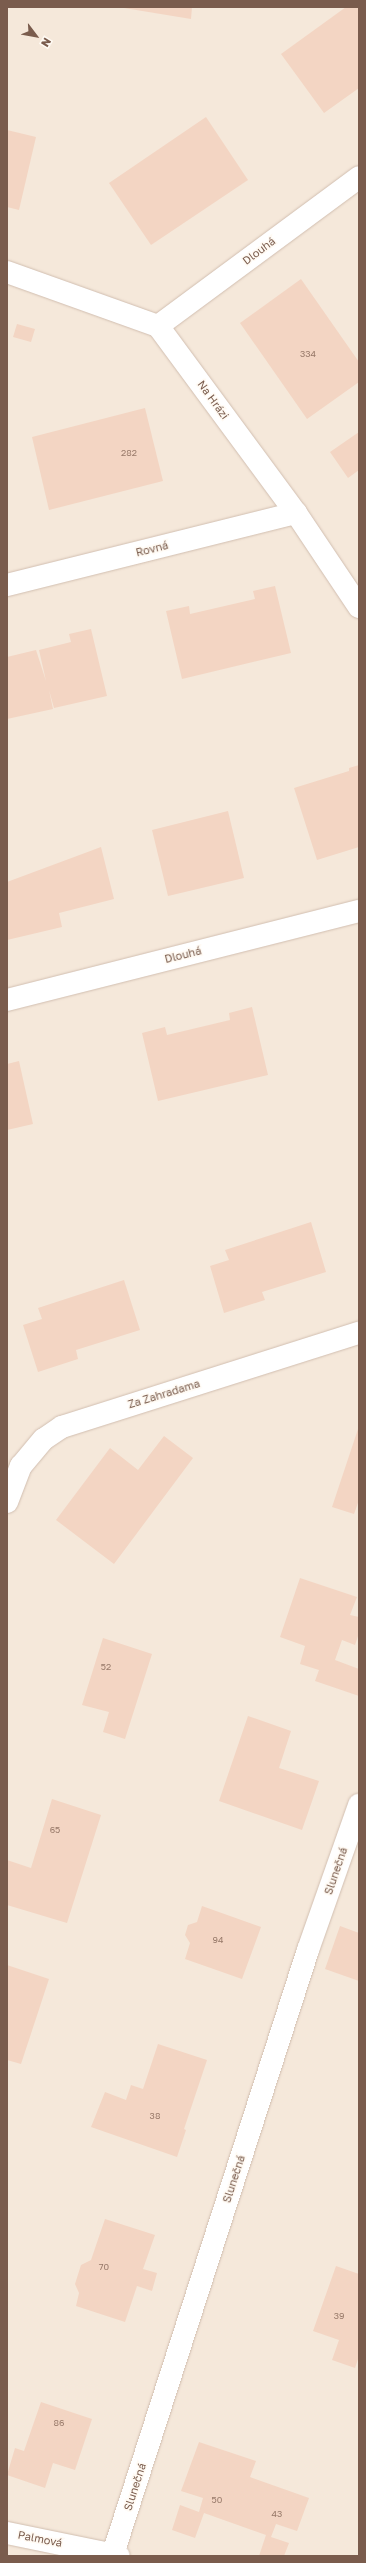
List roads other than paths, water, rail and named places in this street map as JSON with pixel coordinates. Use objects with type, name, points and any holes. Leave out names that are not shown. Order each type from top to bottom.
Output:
[{"type":"street","name":"Dlouhá","points":[[158,326],[359,177]]},
{"type":"street","points":[[7,272],[158,326]]},
{"type":"street","name":"Na Hrázi","points":[[158,326],[296,513],[359,607]]},
{"type":"street","name":"Rovná","points":[[7,584],[296,513]]},
{"type":"street","name":"Dlouhá","points":[[7,1000],[359,911]]},
{"type":"street","name":"Za Zahradama","points":[[7,1502],[13,1482],[28,1456],[44,1439],[62,1427],[359,1333]]},
{"type":"street","name":"Slunečná","points":[[116,2555],[308,1950],[359,1805]]},
{"type":"street","name":"Palmová","points":[[7,2533],[116,2555]]}]
